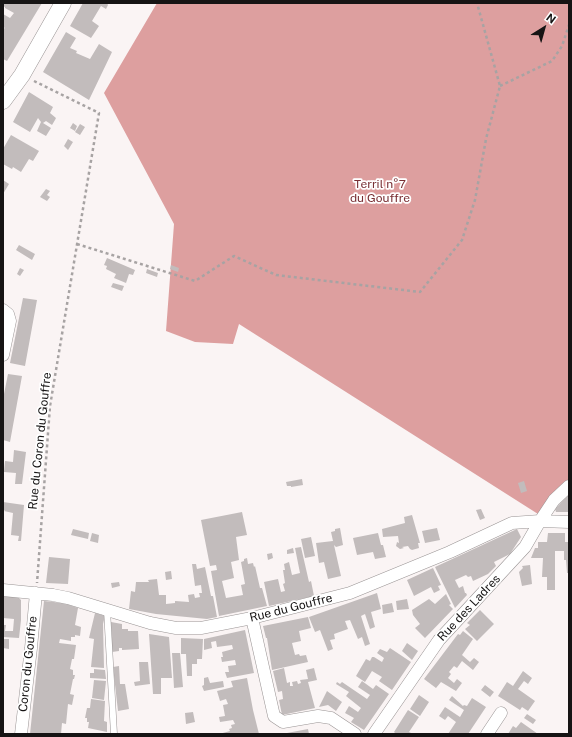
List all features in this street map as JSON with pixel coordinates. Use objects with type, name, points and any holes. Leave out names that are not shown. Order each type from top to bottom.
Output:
[{"type":"street","points":[[3,101],[22,75],[63,3]]},
{"type":"street","points":[[3,310],[8,314],[10,321],[3,355]]},
{"type":"street","name":"Rue des Ladres","points":[[374,734],[439,640],[525,547],[554,500],[569,486]]},
{"type":"street","name":"Rue du Gouffre","points":[[3,590],[68,598],[150,623],[176,628],[201,628],[252,618],[350,593],[450,552],[512,523],[540,521],[569,522]]},
{"type":"street","name":"Coron du Gouffre","points":[[21,734],[36,593]]},
{"type":"street","points":[[252,618],[274,716],[283,722],[318,716],[331,718],[355,734]]},
{"type":"street","points":[[487,734],[501,713]]},
{"type":"lane","points":[[107,610],[114,734]]},
{"type":"path","points":[[77,244],[195,281],[234,256],[276,274],[420,292],[462,240],[475,200],[486,139],[500,86],[477,3]]},
{"type":"path","points":[[500,86],[552,61],[562,46],[569,25]]},
{"type":"path","name":"Rue du Coron du Gouffre","points":[[22,75],[99,113],[50,406],[36,593]]},
{"type":"green space","name":"Terril n°7 du Gouffre","points":[[157,3],[569,3],[569,484],[538,514],[239,324],[233,344],[195,342],[166,331],[174,224],[104,93]]},
{"type":"building","points":[[4,3],[42,3],[7,61],[3,59],[3,29],[5,28],[3,27],[3,14],[10,18],[14,13],[3,6]]},
{"type":"building","points":[[83,3],[107,3],[108,5],[106,9],[101,6],[92,21],[99,26],[91,38],[70,26]]},
{"type":"building","points":[[66,32],[76,38],[70,48],[77,51],[76,53],[90,59],[99,44],[112,52],[89,100],[43,72]]},
{"type":"building","points":[[29,92],[53,107],[50,113],[56,118],[52,125],[46,121],[43,123],[51,128],[46,136],[37,131],[41,122],[38,118],[30,132],[13,122]]},
{"type":"building","points":[[73,123],[77,126],[75,131],[70,128]]},
{"type":"building","points":[[80,124],[85,127],[80,135],[75,132]]},
{"type":"building","points":[[11,135],[39,151],[33,161],[29,159],[21,172],[13,167],[12,169],[3,164],[3,149]]},
{"type":"building","points":[[68,139],[73,142],[68,150],[64,146]]},
{"type":"building","points":[[3,180],[9,184],[3,194]]},
{"type":"building","points":[[46,189],[50,191],[47,195],[50,197],[47,201],[40,197]]},
{"type":"building","points":[[19,245],[35,254],[32,260],[16,250]]},
{"type":"building","points":[[107,258],[135,270],[133,275],[129,274],[126,283],[114,278],[116,274],[106,269],[107,266],[104,265]]},
{"type":"building","points":[[171,265],[179,268],[178,272],[170,269]]},
{"type":"building","points":[[20,268],[24,270],[20,276],[17,274]]},
{"type":"building","points":[[147,269],[158,273],[157,277],[146,273]]},
{"type":"building","points":[[113,283],[124,286],[122,291],[111,287]]},
{"type":"building","points":[[23,298],[37,300],[25,366],[10,363]]},
{"type":"building","points":[[8,374],[22,376],[10,442],[3,440],[3,399]]},
{"type":"building","points":[[14,450],[26,452],[22,484],[15,484],[16,473],[4,472],[5,461],[13,462]]},
{"type":"building","points":[[302,479],[303,485],[291,487],[287,486],[286,482]]},
{"type":"building","points":[[524,481],[527,491],[521,493],[518,483]]},
{"type":"building","points":[[569,494],[569,512],[556,512],[555,509]]},
{"type":"building","points":[[3,502],[24,505],[21,541],[18,541],[19,536],[11,535],[13,513],[3,510]]},
{"type":"building","points":[[481,509],[485,518],[480,520],[476,510]]},
{"type":"building","points":[[242,512],[247,535],[236,537],[239,560],[231,562],[234,578],[222,581],[226,598],[243,595],[241,585],[245,584],[241,562],[247,558],[248,564],[253,563],[254,567],[255,566],[260,588],[262,588],[267,606],[219,616],[211,571],[217,570],[216,565],[210,566],[201,520]]},
{"type":"building","points":[[412,515],[420,543],[418,543],[419,548],[412,550],[408,546],[400,549],[396,546],[397,542],[399,543],[398,536],[383,537],[382,529],[405,523],[404,517]]},
{"type":"building","points":[[340,528],[343,545],[336,547],[334,545],[341,576],[328,579],[324,562],[319,563],[316,543],[333,541],[331,532]]},
{"type":"building","points":[[437,528],[440,540],[425,543],[422,531]]},
{"type":"building","points":[[73,529],[89,533],[88,539],[71,535]]},
{"type":"building","points":[[517,529],[521,537],[510,554],[494,562],[496,566],[488,574],[473,581],[471,576],[468,577],[466,575],[455,580],[459,588],[463,586],[467,595],[455,608],[435,567]]},
{"type":"building","points":[[92,533],[99,535],[98,543],[90,541]]},
{"type":"building","points":[[378,533],[386,557],[375,559],[373,552],[357,555],[353,538]]},
{"type":"building","points":[[548,533],[565,533],[565,542],[569,542],[569,573],[567,573],[566,560],[564,560],[564,551],[555,551],[555,590],[547,590],[547,577],[542,577],[543,558],[531,558],[535,548],[538,548],[538,542],[547,542]]},
{"type":"building","points":[[311,537],[315,556],[305,558],[301,539]]},
{"type":"building","points":[[301,547],[309,582],[311,581],[314,596],[269,606],[264,582],[278,579],[281,592],[285,591],[283,584],[285,583],[283,570],[285,570],[284,564],[289,562],[292,575],[300,573],[295,548]]},
{"type":"building","points":[[293,548],[294,553],[287,554],[287,550]]},
{"type":"building","points":[[272,553],[273,558],[268,560],[267,554]]},
{"type":"building","points":[[49,557],[70,559],[68,584],[46,583]]},
{"type":"building","points":[[192,564],[196,564],[197,569],[205,567],[217,617],[207,619],[156,614],[129,609],[131,591],[135,592],[136,582],[149,582],[148,580],[157,579],[159,595],[166,595],[166,604],[175,603],[175,601],[189,602],[188,595],[194,594],[195,598],[200,597],[199,593],[202,593],[201,585],[195,586]]},
{"type":"building","points":[[530,565],[532,584],[522,586],[519,572],[523,568],[522,566]]},
{"type":"building","points":[[433,568],[441,585],[438,586],[440,590],[434,593],[431,587],[414,596],[407,580]]},
{"type":"building","points":[[171,571],[172,579],[166,580],[165,572]]},
{"type":"building","points":[[119,582],[120,586],[112,588],[111,583]]},
{"type":"building","points":[[377,593],[381,609],[371,612],[375,627],[370,629],[365,614],[361,616],[370,644],[365,646],[362,637],[358,639],[350,620],[345,621],[348,629],[334,634],[335,639],[330,640],[333,649],[328,651],[320,630],[315,632],[309,617]]},
{"type":"building","points":[[446,594],[451,604],[449,605],[453,609],[425,638],[415,628],[420,624],[413,615],[412,610],[429,599],[435,604]]},
{"type":"building","points":[[3,596],[18,597],[21,600],[19,638],[3,637],[3,625],[6,625],[5,631],[13,631],[14,619],[3,618]]},
{"type":"building","points":[[407,599],[409,609],[397,610],[396,601]]},
{"type":"building","points":[[44,601],[63,603],[78,608],[75,625],[81,627],[80,636],[75,635],[75,637],[71,637],[71,641],[60,639],[59,643],[76,645],[74,659],[72,659],[70,669],[73,670],[73,675],[75,675],[70,694],[74,695],[72,705],[68,704],[66,724],[62,723],[61,734],[30,734]]},
{"type":"building","points":[[392,603],[394,612],[383,614],[382,605]]},
{"type":"building","points":[[480,610],[494,624],[477,641],[465,629],[470,625],[467,623]]},
{"type":"building","points":[[95,613],[105,616],[103,624],[104,668],[91,667],[94,639],[89,638]]},
{"type":"building","points":[[308,617],[311,628],[299,631],[301,641],[292,643],[295,655],[306,655],[308,662],[272,670],[267,638],[263,626]]},
{"type":"building","points":[[111,622],[122,624],[122,629],[128,629],[128,631],[138,631],[139,649],[122,650],[122,648],[119,648],[119,651],[112,652]]},
{"type":"building","points":[[245,630],[254,673],[227,678],[225,672],[229,672],[228,666],[236,665],[235,660],[222,662],[221,657],[223,657],[222,652],[233,649],[232,645],[217,647],[216,641],[211,642],[212,648],[204,650],[204,639]]},
{"type":"building","points":[[463,631],[473,639],[462,655],[470,662],[474,658],[479,662],[473,670],[462,661],[457,668],[454,666],[449,672],[451,674],[448,678],[454,683],[457,679],[462,683],[456,691],[441,682],[436,688],[424,679],[458,634],[460,635]]},
{"type":"building","points":[[149,634],[169,637],[172,678],[161,678],[161,694],[153,694]]},
{"type":"building","points":[[181,638],[203,639],[202,659],[197,659],[197,664],[192,664],[192,676],[187,676],[186,654],[181,654]]},
{"type":"building","points":[[3,639],[9,639],[9,649],[3,648]]},
{"type":"building","points":[[407,643],[418,651],[412,660],[402,651]]},
{"type":"building","points":[[390,648],[411,662],[392,690],[379,681],[382,677],[372,671],[365,682],[356,676],[366,659],[370,661],[372,657],[374,657],[382,662],[384,658],[377,653],[380,649],[387,652]]},
{"type":"building","points":[[172,653],[180,653],[183,687],[174,688]]},
{"type":"building","points":[[139,662],[148,662],[150,684],[135,686],[134,682],[140,681]]},
{"type":"building","points":[[119,666],[120,684],[125,684],[129,709],[118,711],[113,667]]},
{"type":"building","points":[[284,668],[287,683],[290,682],[290,686],[293,686],[292,682],[297,681],[298,684],[301,683],[300,680],[308,679],[306,670],[314,668],[317,680],[308,682],[315,708],[282,715],[279,700],[283,699],[282,691],[278,692],[273,671]]},
{"type":"building","points":[[94,669],[105,670],[106,679],[90,678],[90,673],[94,673]]},
{"type":"building","points":[[523,671],[532,678],[528,684],[524,681],[518,689],[535,701],[528,711],[522,707],[520,710],[498,696],[507,682],[513,686]]},
{"type":"building","points":[[208,677],[210,683],[223,681],[224,687],[204,691],[202,686],[204,685],[204,678]]},
{"type":"building","points":[[247,678],[259,734],[219,734],[230,731],[229,729],[232,728],[231,725],[235,724],[233,720],[220,722],[219,717],[225,716],[223,705],[228,704],[226,699],[220,701],[217,691],[233,687],[231,681]]},
{"type":"building","points":[[94,680],[106,681],[104,700],[92,698]]},
{"type":"building","points":[[362,681],[373,689],[376,685],[389,694],[364,730],[351,722],[354,718],[345,713],[349,706],[358,712],[361,708],[346,696],[349,692],[336,684],[337,682],[340,684],[342,682],[367,699],[370,695],[358,687]]},
{"type":"building","points":[[485,685],[494,692],[490,697],[481,690]]},
{"type":"building","points":[[327,691],[342,702],[336,711],[328,705],[319,707]]},
{"type":"building","points":[[419,695],[429,702],[420,716],[410,709]]},
{"type":"building","points":[[452,696],[463,706],[467,706],[472,698],[486,707],[468,734],[448,734],[456,722],[448,716],[445,720],[439,716],[445,707],[460,717],[464,710],[449,700]]},
{"type":"building","points":[[91,699],[105,701],[104,721],[107,722],[107,732],[88,728],[89,722],[87,722],[87,718],[85,718],[87,708],[90,708]]},
{"type":"building","points":[[408,710],[419,717],[409,732],[413,734],[396,734],[394,732]]},
{"type":"building","points":[[193,712],[195,722],[186,724],[185,713]]},
{"type":"building","points":[[527,714],[536,720],[533,724],[524,718]]},
{"type":"building","points":[[521,722],[538,734],[508,734],[513,726],[516,728]]},
{"type":"building","points":[[308,729],[309,734],[287,734],[287,733]]}]
